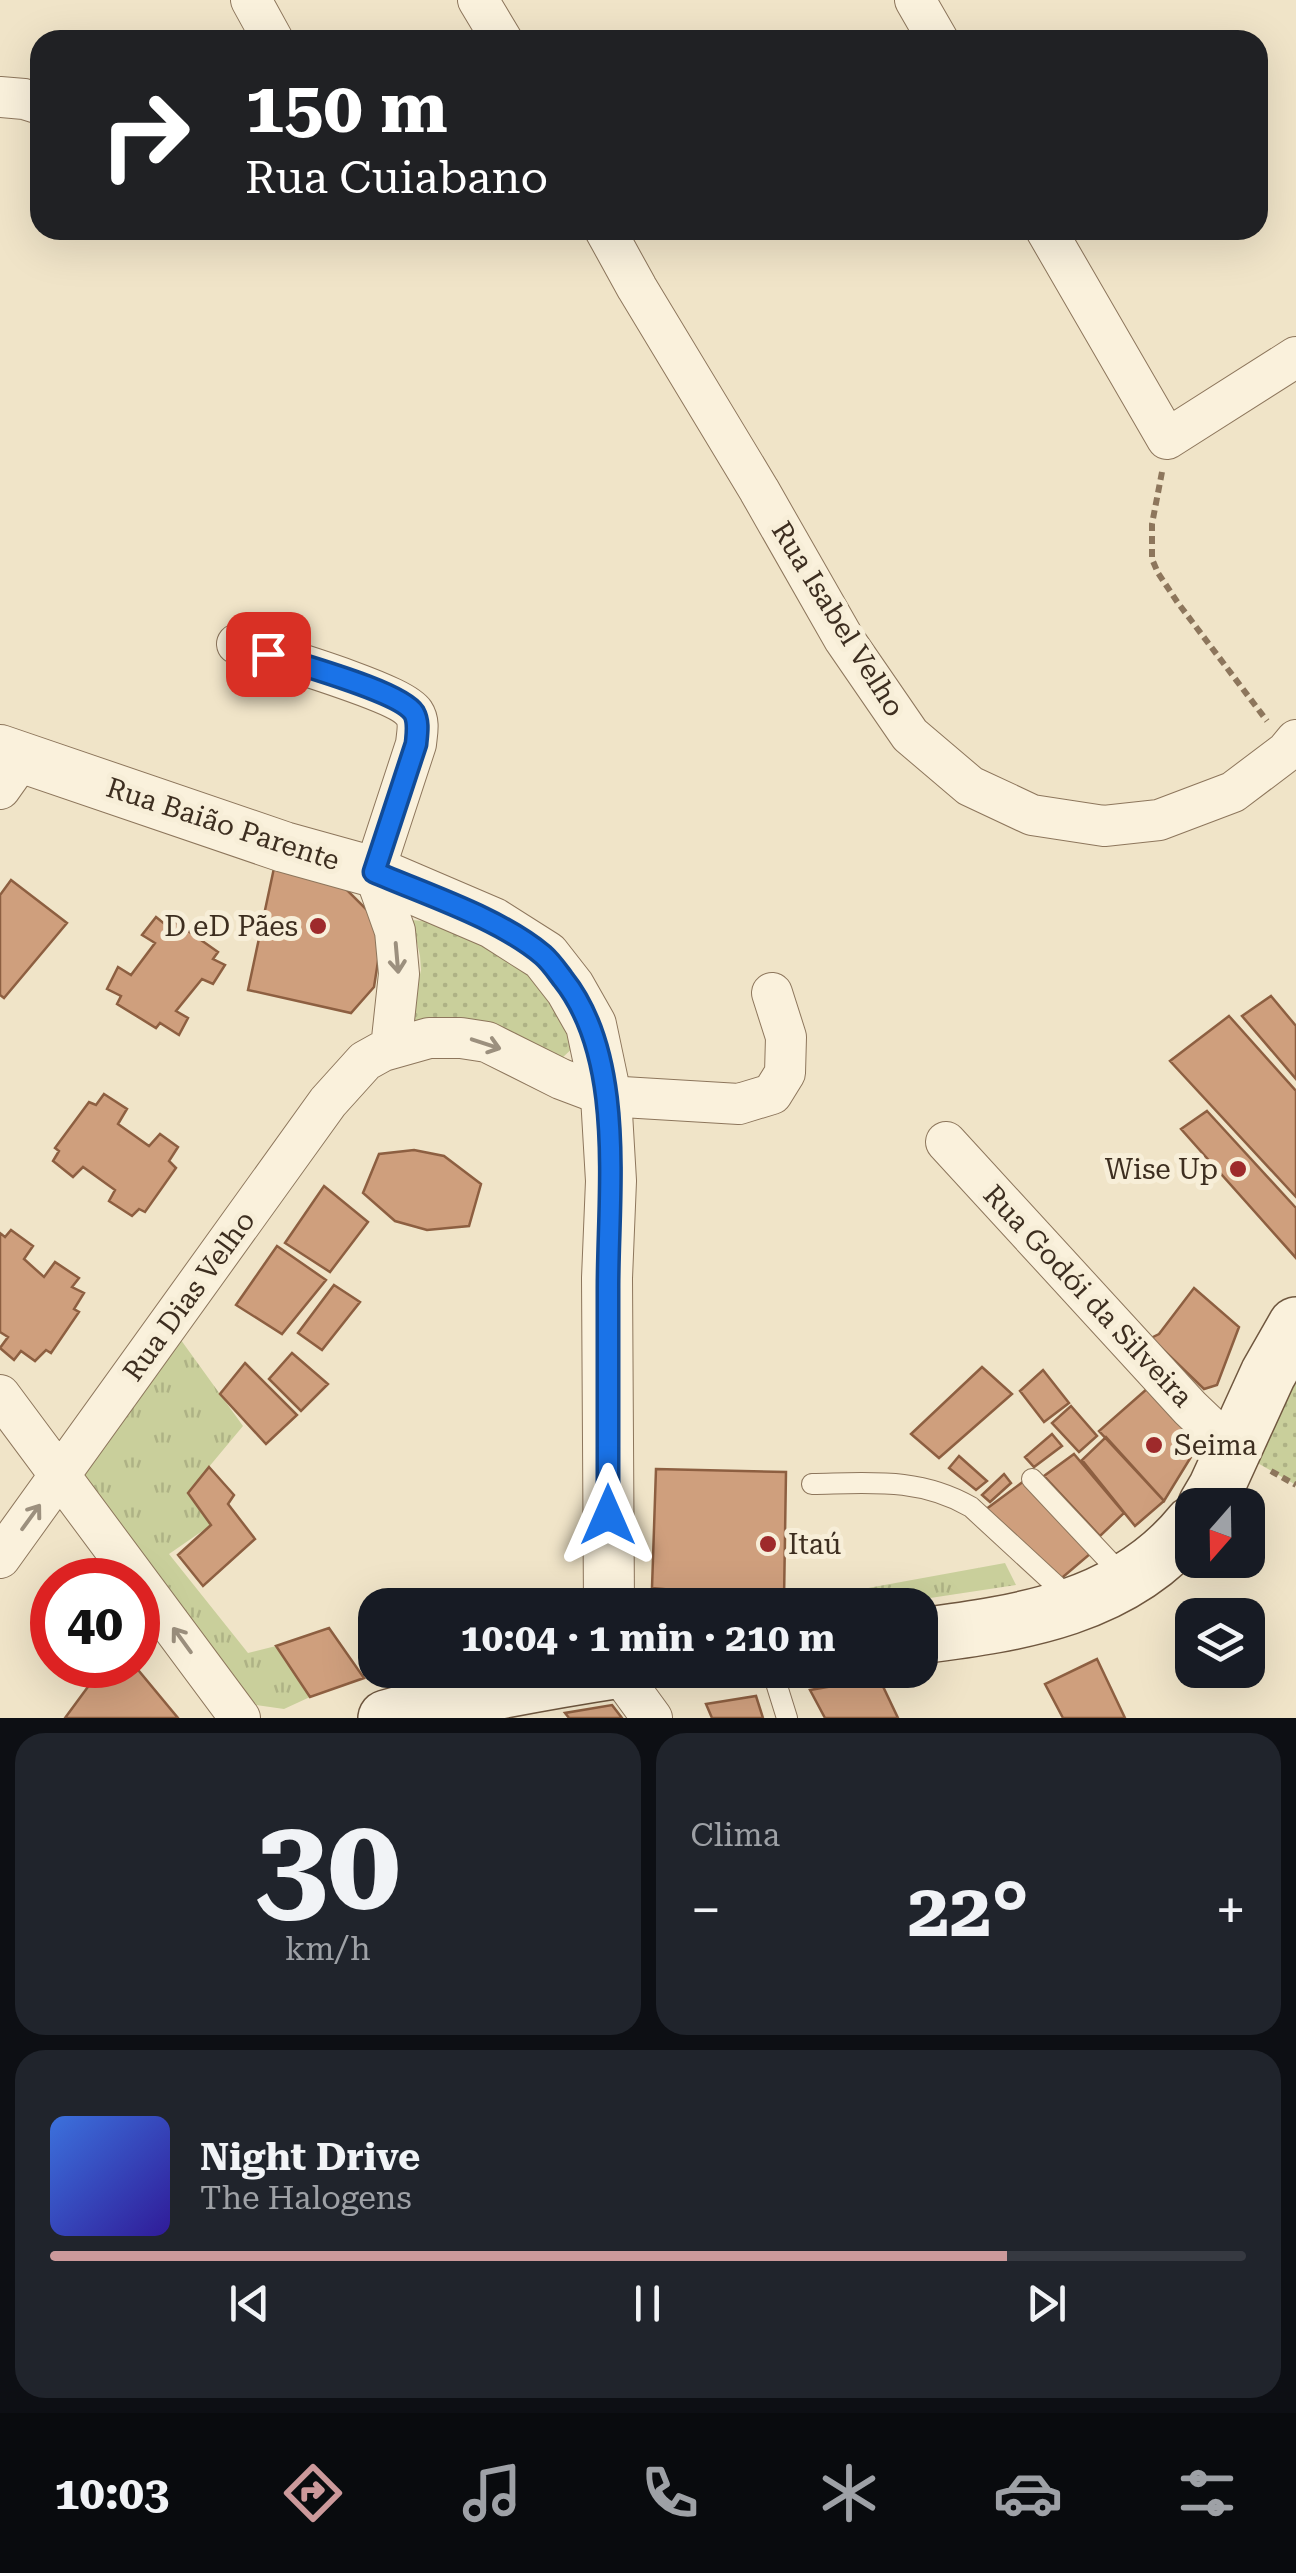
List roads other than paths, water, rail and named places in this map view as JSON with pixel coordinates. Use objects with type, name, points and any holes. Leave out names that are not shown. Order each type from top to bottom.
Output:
[{"type":"main road","points":[[1216,1488],[1268,1374],[1296,1325]]},
{"type":"main road","points":[[938,1634],[1007,1624],[1078,1605],[1155,1563],[1175,1545]]},
{"type":"main road","points":[[386,1718],[518,1688]]},
{"type":"street","points":[[250,0],[267,30]]},
{"type":"street","points":[[478,0],[496,30]]},
{"type":"street","points":[[916,0],[932,30]]},
{"type":"street","points":[[0,96],[30,101]]},
{"type":"street","name":"Rua Isabel Velho","points":[[611,240],[844,639],[910,735],[970,786],[1032,815],[1104,826],[1159,820],[1234,792],[1291,746]]},
{"type":"street","points":[[1052,240],[1166,438],[1296,357]]},
{"type":"street","points":[[237,644],[390,696],[413,712],[418,724],[416,744],[374,872],[395,930],[398,960],[390,1048]]},
{"type":"street","name":"Rua Baião Parente","points":[[7,766],[374,872],[493,923],[545,956],[570,988],[591,1025],[606,1096],[610,1181],[609,1588]]},
{"type":"street","name":"Rua Dias Velho","points":[[0,1558],[328,1102],[365,1061],[390,1048],[429,1038],[461,1038],[487,1042],[561,1079],[606,1096],[738,1104],[772,1094],[785,1073],[786,1038],[772,993]]},
{"type":"street","name":"Rua Godói da Silveira","points":[[946,1142],[1232,1449]]},
{"type":"street","points":[[0,1395],[240,1718]]},
{"type":"street","points":[[631,1688],[652,1718]]},
{"type":"lane","points":[[1032,1479],[1127,1580]]},
{"type":"lane","points":[[812,1484],[901,1483],[952,1496],[971,1507],[1078,1605]]},
{"type":"lane","points":[[778,1688],[787,1718]]},
{"type":"place","name":"D eD Pães","points":[[318,926]]},
{"type":"place","name":"Wise Up","points":[[1238,1169]]},
{"type":"place","name":"Seima","points":[[1154,1445]]},
{"type":"place","name":"Itaú","points":[[768,1544]]}]
